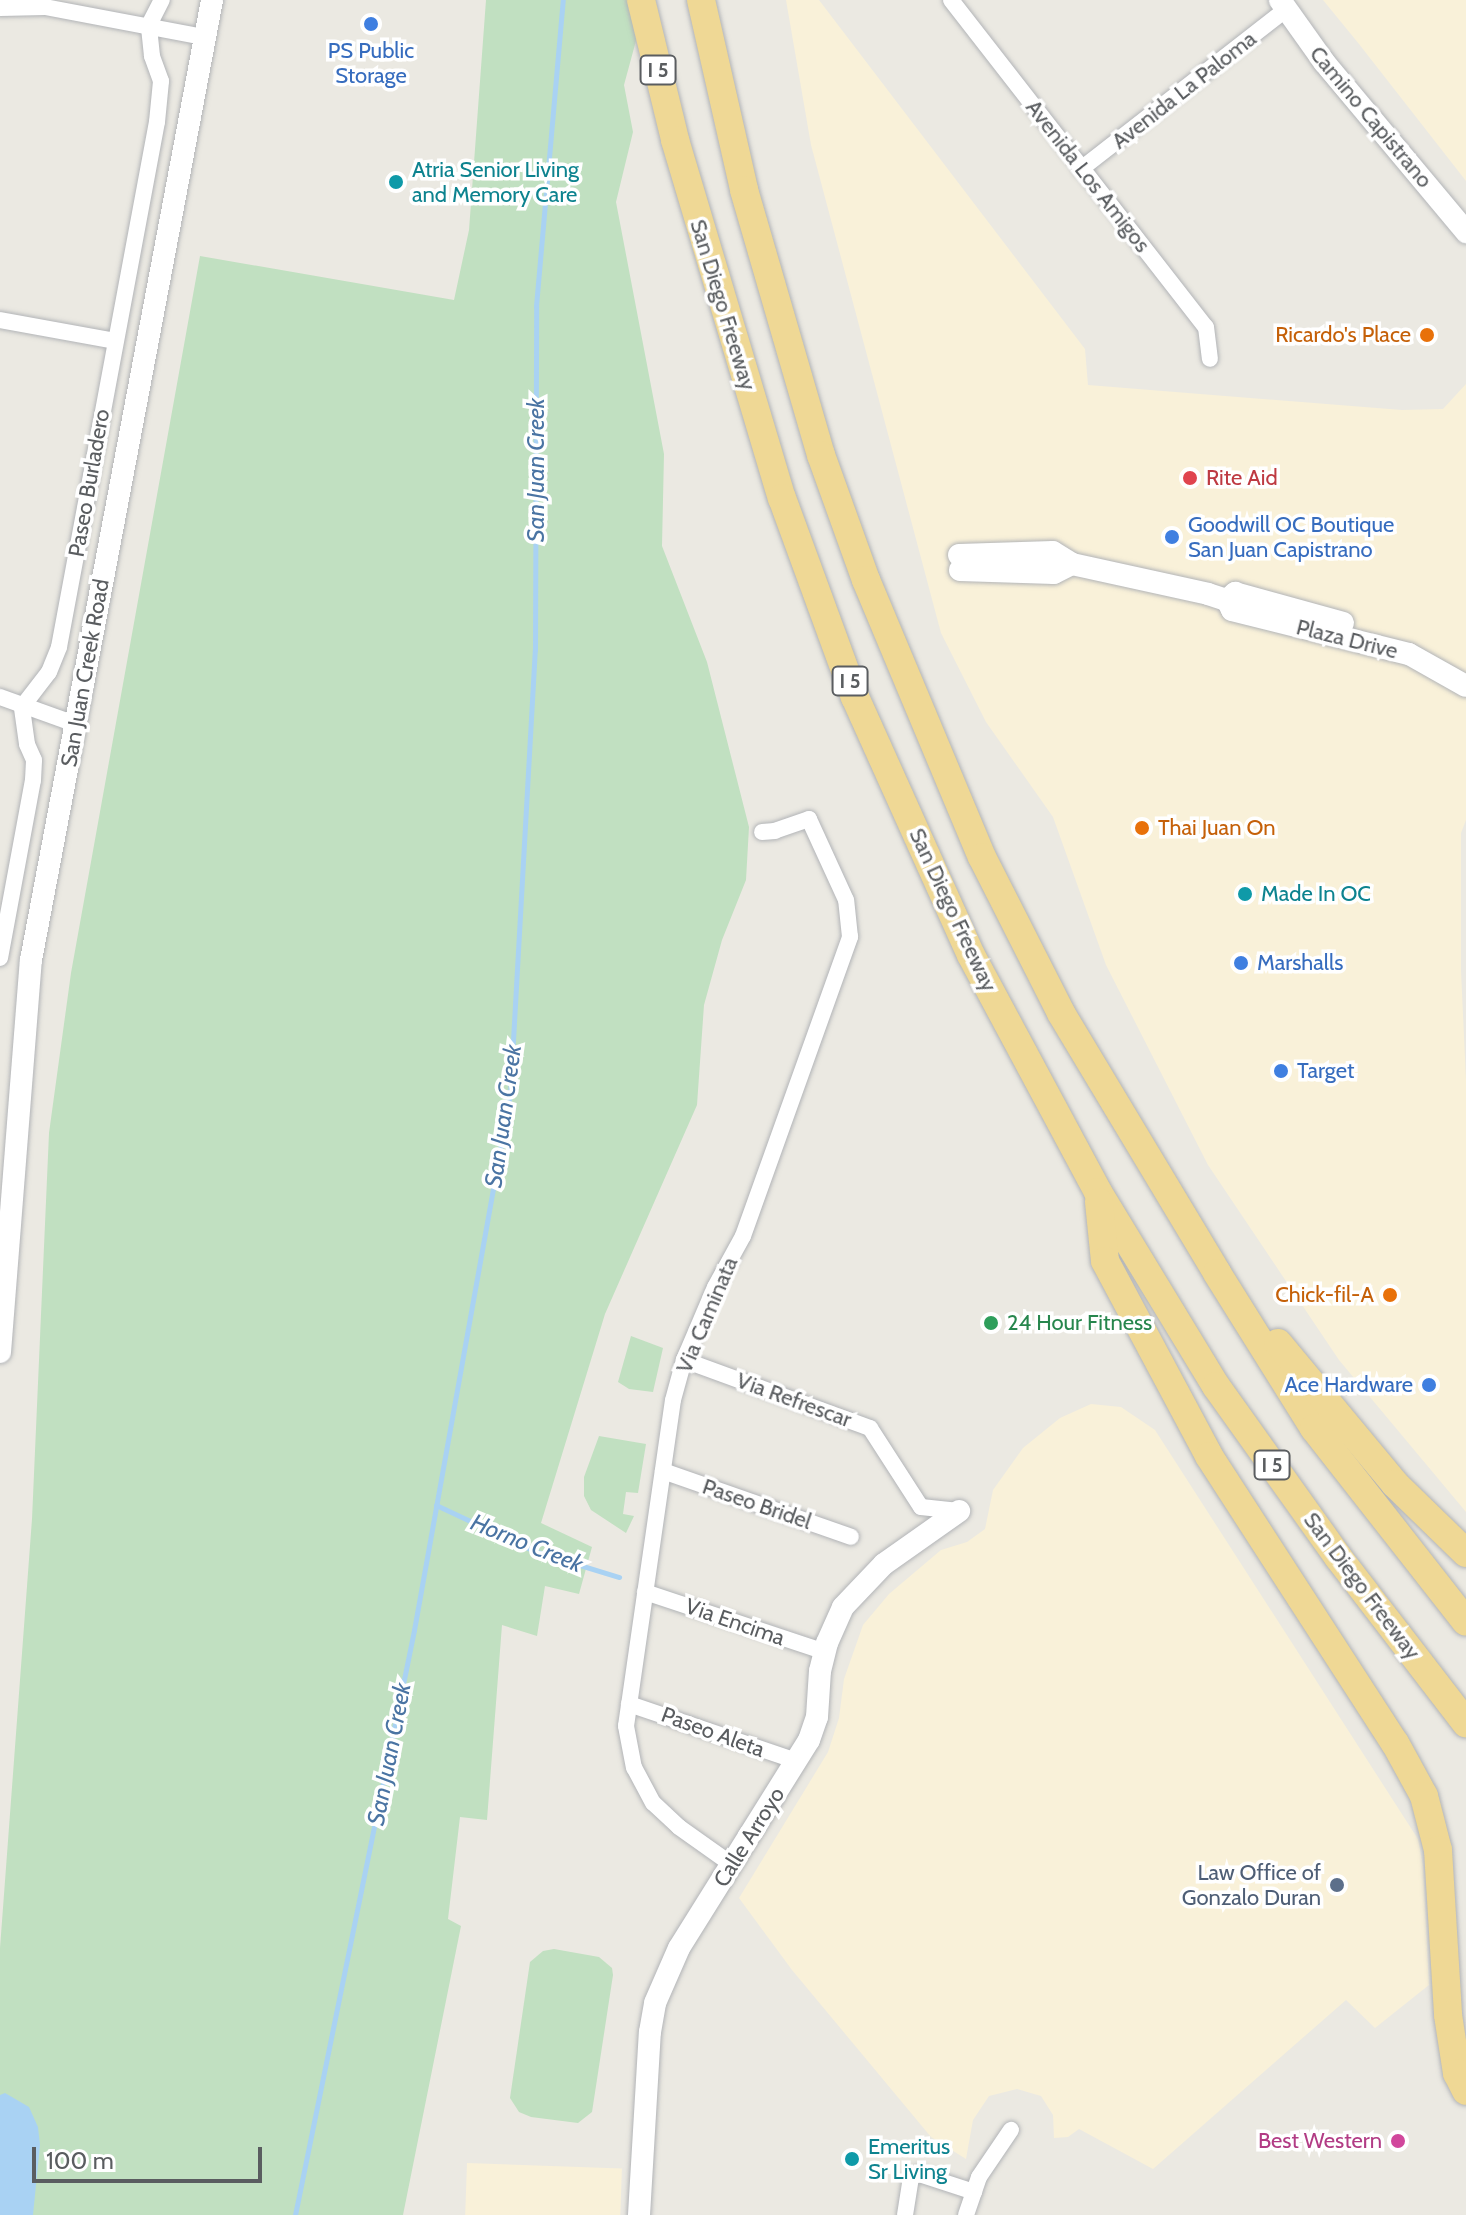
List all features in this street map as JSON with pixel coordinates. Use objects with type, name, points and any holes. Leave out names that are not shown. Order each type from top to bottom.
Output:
[{"type":"highway","name":"San Diego Freeway","points":[[641,0],[675,140],[782,498],[855,697],[971,955],[1098,1192],[1216,1386],[1338,1557],[1466,1723]]},
{"type":"highway","name":"I 5","points":[[701,0],[748,205],[821,455],[866,580],[982,857],[1061,1013],[1314,1428],[1466,1622]]},
{"type":"highway","points":[[1098,1192],[1105,1261],[1209,1456],[1395,1743],[1424,1796],[1438,1850],[1448,2015],[1457,2073],[1466,2091]]},
{"type":"highway","points":[[1217,1273],[1395,1484],[1466,1553]]},
{"type":"main road","name":"San Juan Creek Road","points":[[0,1352],[31,960],[212,0]]},
{"type":"main road","name":"Camino Capistrano","points":[[1283,5],[1324,62],[1466,232]]},
{"type":"main road","name":"Plaza Drive","points":[[959,563],[1054,573],[1072,564],[1227,600]]},
{"type":"main road","name":"Plaza Drive","points":[[1227,600],[1235,593],[1412,639],[1466,668]]},
{"type":"main road","name":"Plaza Drive","points":[[1227,600],[1232,610],[1409,654],[1466,686]]},
{"type":"main road","name":"Calle Arroyo","points":[[639,2215],[655,2003],[679,1948],[796,1761],[817,1717],[825,1652],[843,1607],[867,1580],[914,1541],[959,1511]]},
{"type":"street","points":[[149,25],[162,0]]},
{"type":"street","name":"Avenida Los Amigos","points":[[951,0],[1206,327],[1210,359]]},
{"type":"street","name":"Avenida La Paloma","points":[[1081,169],[1283,5]]},
{"type":"street","points":[[0,8],[45,7],[204,37]]},
{"type":"street","name":"Paseo Burladero","points":[[22,707],[49,672],[59,647],[160,98],[161,81],[152,56],[149,25]]},
{"type":"street","points":[[0,320],[115,341]]},
{"type":"street","points":[[0,697],[75,724]]},
{"type":"street","points":[[0,958],[33,780],[34,760],[27,744],[22,707]]},
{"type":"street","name":"Via Caminata","points":[[731,1864],[679,1827],[653,1803],[634,1768],[626,1726],[673,1400],[684,1360],[715,1287],[743,1236],[850,937],[846,900],[809,819],[775,831],[762,832]]},
{"type":"street","name":"Via Refrescar","points":[[684,1360],[870,1428],[921,1507],[959,1511]]},
{"type":"street","name":"Paseo Bridel","points":[[663,1471],[851,1537]]},
{"type":"street","name":"Via Encima","points":[[645,1592],[825,1652]]},
{"type":"street","name":"Paseo Aleta","points":[[629,1704],[796,1761]]},
{"type":"street","points":[[966,2215],[979,2177],[1011,2130]]},
{"type":"street","points":[[905,2215],[911,2177],[919,2174],[974,2192]]},
{"type":"shaded area","points":[[786,0],[819,0],[1085,349],[1088,385],[1402,410],[1443,409],[1466,384],[1466,820],[1461,833],[1461,971],[1466,1080],[1466,1512],[1339,1360],[1208,1165],[1106,965],[1053,817],[986,722],[941,633],[811,145]]},
{"type":"shaded area","points":[[1323,0],[1466,0],[1466,181],[1359,44]]},
{"type":"shaded area","points":[[1091,1404],[1121,1407],[1155,1430],[1418,1839],[1423,1866],[1429,1985],[1375,2028],[1346,2000],[1153,2169],[1079,2129],[1068,2137],[1054,2138],[1053,2115],[1041,2096],[1017,2089],[989,2096],[973,2120],[966,2159],[931,2137],[792,1970],[739,1898],[828,1752],[839,1718],[844,1679],[863,1625],[889,1594],[941,1550],[967,1542],[985,1529],[993,1490],[1023,1448],[1060,1418]]},
{"type":"shaded area","points":[[467,2163],[622,2168],[620,2215],[465,2215]]},
{"type":"green space","points":[[486,0],[647,0],[624,85],[633,132],[616,202],[664,454],[662,546],[707,662],[749,827],[746,880],[722,940],[704,1005],[697,1105],[605,1314],[541,1523],[592,1547],[579,1594],[545,1586],[537,1636],[502,1625],[487,1820],[460,1817],[448,1919],[461,1926],[403,2215],[0,2215],[0,1948],[32,1519],[49,1133],[71,973],[200,256],[454,300],[469,230]]},
{"type":"green space","points":[[631,1336],[663,1348],[653,1392],[629,1389],[618,1382]]},
{"type":"green space","points":[[599,1436],[646,1444],[638,1493],[626,1492],[623,1514],[634,1516],[626,1533],[591,1510],[584,1496],[584,1477]]},
{"type":"green space","points":[[554,1949],[599,1957],[612,1968],[613,1975],[592,2112],[578,2123],[531,2117],[519,2112],[510,2098],[530,1962],[543,1951]]},
{"type":"water","points":[[5,2093],[29,2107],[38,2127],[40,2145],[33,2215],[0,2215],[0,2095]]},
{"type":"waterway","name":"San Juan Creek","points":[[295,2215],[414,1630],[510,1094],[535,650],[536,306],[563,0]]},
{"type":"waterway","name":"Horno Creek","points":[[436,1505],[534,1551],[619,1577]]},
{"type":"place","name":"PS Public Storage","points":[[371,24]]},
{"type":"place","name":"Atria Senior Living and Memory Care","points":[[396,182]]},
{"type":"place","name":"Ricardo's Place","points":[[1427,335]]},
{"type":"place","name":"Rite Aid","points":[[1190,478]]},
{"type":"place","name":"Goodwill OC Boutique San Juan Capistrano","points":[[1172,537]]},
{"type":"place","name":"Thai Juan On","points":[[1142,828]]},
{"type":"place","name":"Made In OC","points":[[1245,894]]},
{"type":"place","name":"Marshalls","points":[[1241,963]]},
{"type":"place","name":"Target","points":[[1281,1071]]},
{"type":"place","name":"Chick-fil-A","points":[[1390,1295]]},
{"type":"place","name":"24 Hour Fitness","points":[[991,1323]]},
{"type":"place","name":"Ace Hardware","points":[[1429,1385]]},
{"type":"place","name":"Law Office of Gonzalo Duran","points":[[1337,1885]]},
{"type":"place","name":"Best Western","points":[[1398,2141]]},
{"type":"place","name":"Emeritus Sr Living","points":[[852,2159]]}]
